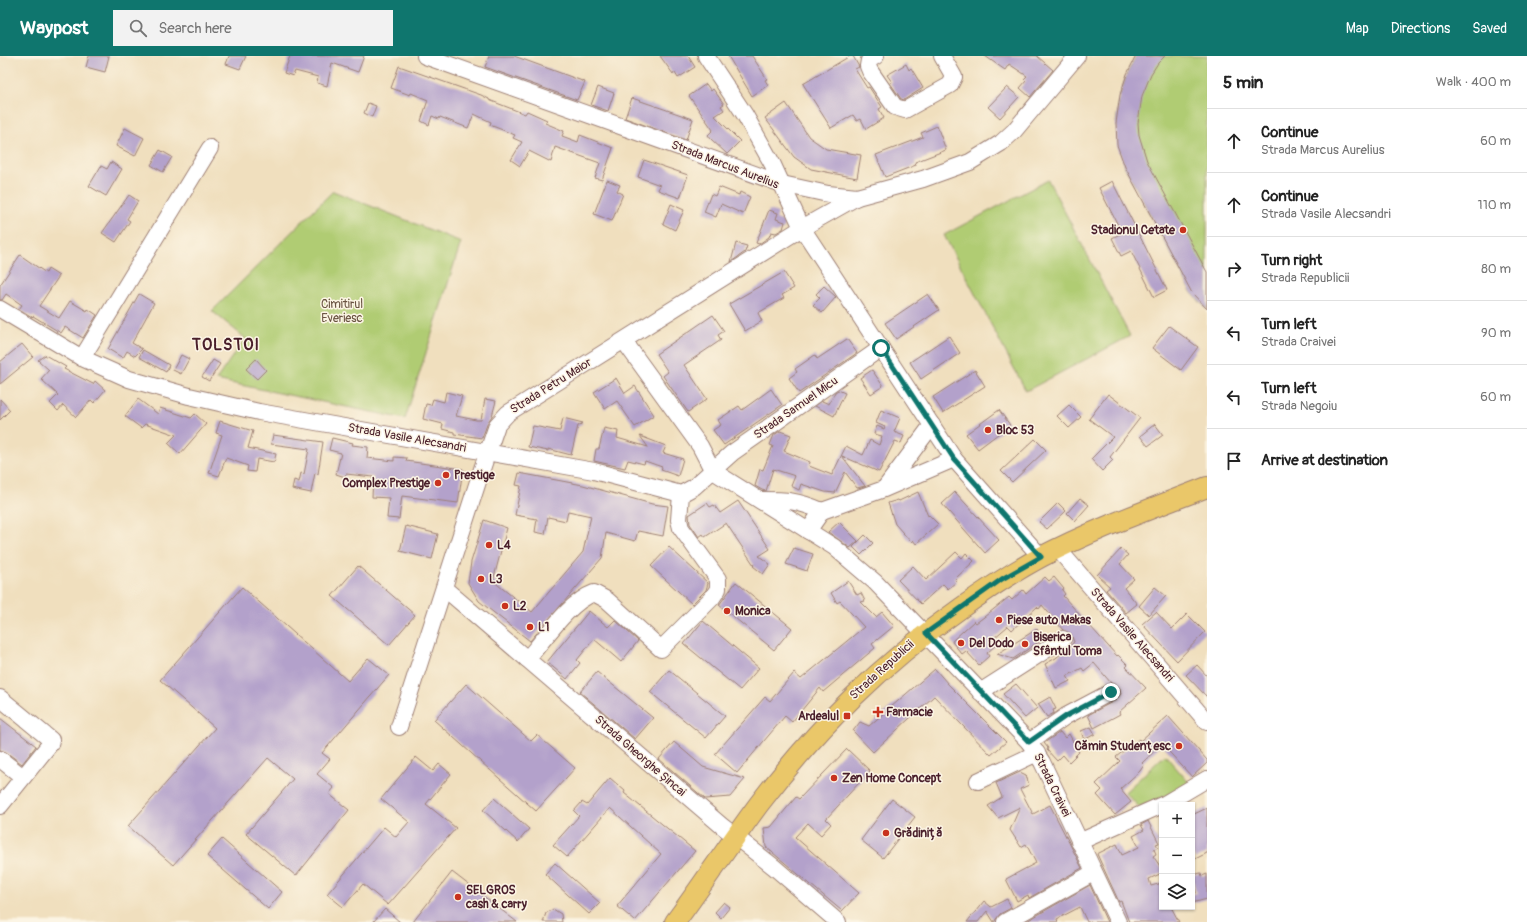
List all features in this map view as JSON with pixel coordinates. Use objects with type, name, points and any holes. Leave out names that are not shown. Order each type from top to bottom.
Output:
[{"type":"main road","name":"Strada Republicii","points":[[675,922],[767,794],[820,731],[871,679],[926,633],[1002,579],[1049,553],[1129,518],[1207,487]]},
{"type":"street","name":"Strada Marcus Aurelius","points":[[425,56],[782,184],[802,228],[932,425]]},
{"type":"street","points":[[706,56],[745,115],[782,184],[821,193],[858,197],[950,170],[984,154],[1001,143],[1014,130],[1078,56]]},
{"type":"street","points":[[876,56],[869,60],[868,66],[870,71],[895,107],[905,110],[950,85],[953,81],[954,77],[942,56]]},
{"type":"street","points":[[82,358],[210,148]]},
{"type":"street","name":"Strada Petru Maior","points":[[399,726],[497,425],[508,413],[802,228],[858,197]]},
{"type":"street","name":"Strada Vasile Alecsandri","points":[[0,309],[82,358],[129,379],[189,396],[259,412],[594,471],[681,494]]},
{"type":"street","points":[[624,341],[700,446],[713,471],[834,547],[869,577],[926,633]]},
{"type":"street","name":"Strada Samuel Micu","points":[[713,471],[732,453],[881,348]]},
{"type":"street","points":[[884,489],[932,425]]},
{"type":"street","name":"Strada Vasile Alecsandri","points":[[932,425],[954,459],[1049,553],[1207,722]]},
{"type":"street","points":[[808,531],[822,511],[884,489],[954,459]]},
{"type":"street","points":[[527,659],[584,597],[594,593],[607,600],[661,649],[712,598],[718,589],[718,579],[681,528],[679,520],[681,494],[694,487],[713,471]]},
{"type":"street","points":[[759,500],[790,500],[802,502],[822,511]]},
{"type":"street","name":"Strada Gheorghe Șincai","points":[[444,588],[838,922]]},
{"type":"street","name":"Strada Craivei","points":[[926,633],[1033,748],[1118,922]]},
{"type":"street","points":[[980,692],[1063,639]]},
{"type":"street","points":[[978,781],[1033,748],[1066,716],[1111,692]]},
{"type":"street","points":[[0,698],[51,740],[50,744],[0,806]]},
{"type":"street","points":[[0,758],[23,777]]},
{"type":"street","points":[[1167,802],[1207,779]]},
{"type":"street","points":[[1079,842],[1159,806]]},
{"type":"street","points":[[1005,922],[1094,873]]},
{"type":"green space","name":"Stadionul Cetate","points":[[1136,56],[1207,56],[1207,309],[1192,293],[1125,167],[1116,123],[1120,95],[1127,74]]},
{"type":"green space","points":[[1048,180],[1130,336],[1026,391],[944,235]]},
{"type":"green space","name":"Cimitirul Everiesc","points":[[333,191],[461,242],[405,419],[216,380],[245,338],[212,311]]},
{"type":"green space","points":[[1165,755],[1191,785],[1139,807],[1125,792]]},
{"type":"building","points":[[89,56],[109,56],[105,72],[86,67]]},
{"type":"building","points":[[229,56],[246,56],[240,69],[226,64]]},
{"type":"building","points":[[290,56],[364,56],[358,72],[332,63],[327,86],[317,83],[318,77],[295,71],[293,76],[284,73]]},
{"type":"building","points":[[489,56],[514,56],[585,82],[577,100],[485,67]]},
{"type":"building","points":[[660,56],[688,56],[695,67],[678,78],[675,73],[673,74]]},
{"type":"building","points":[[728,56],[752,56],[767,79],[765,80],[768,85],[752,96]]},
{"type":"building","points":[[850,56],[853,56],[859,67],[855,69],[867,88],[869,87],[882,107],[879,109],[884,118],[866,129],[861,119],[857,121],[853,115],[831,128],[803,84]]},
{"type":"building","points":[[985,56],[1037,56],[1053,70],[1030,97],[1020,88],[1026,81],[1024,79],[1027,76],[1009,64],[1005,70]]},
{"type":"building","points":[[1136,56],[1165,56],[1158,63],[1151,74],[1142,96],[1138,123],[1139,135],[1147,161],[1207,272],[1207,309],[1192,293],[1125,167],[1117,145],[1116,123],[1120,95],[1127,74]]},
{"type":"building","points":[[906,64],[909,70],[911,68],[923,88],[904,100],[901,99],[890,83],[892,82],[887,75]]},
{"type":"building","points":[[399,66],[481,95],[489,100],[525,114],[527,111],[547,120],[545,123],[564,131],[562,136],[578,142],[580,135],[613,148],[602,180],[595,178],[600,163],[555,147],[551,162],[529,151],[520,166],[511,160],[522,142],[513,138],[515,135],[490,125],[491,122],[474,114],[468,128],[440,117],[439,119],[432,116],[429,125],[421,121],[428,100],[411,93],[410,95],[391,88]]},
{"type":"building","points":[[706,84],[711,91],[713,89],[724,104],[721,106],[724,110],[715,116],[740,141],[727,154],[708,135],[713,130],[689,96]]},
{"type":"building","points":[[598,87],[614,93],[608,111],[591,105]]},
{"type":"building","points":[[1007,87],[1019,97],[1000,118],[988,107]]},
{"type":"building","points":[[632,98],[693,119],[686,140],[625,118]]},
{"type":"building","points":[[368,103],[376,106],[372,117],[364,113]]},
{"type":"building","points":[[786,103],[809,137],[826,149],[861,155],[857,178],[811,169],[794,157],[765,118]]},
{"type":"building","points":[[937,126],[946,150],[915,162],[916,165],[885,177],[876,155],[923,137],[921,133]]},
{"type":"building","points":[[125,128],[144,138],[135,156],[116,146]]},
{"type":"building","points":[[160,150],[172,157],[163,172],[151,165]]},
{"type":"building","points":[[644,160],[688,175],[680,198],[658,190],[660,185],[638,177]]},
{"type":"building","points":[[111,162],[122,169],[106,196],[89,186],[101,166],[107,169]]},
{"type":"building","points":[[607,180],[620,185],[617,191],[623,194],[612,221],[594,214]]},
{"type":"building","points":[[1112,181],[1167,290],[1154,297],[1131,251],[1121,256],[1112,238],[1122,233],[1099,188]]},
{"type":"building","points":[[719,187],[739,195],[740,192],[750,197],[743,214],[721,204],[716,217],[704,212],[711,194],[715,196]]},
{"type":"building","points":[[129,195],[138,201],[127,219],[130,221],[116,242],[102,233]]},
{"type":"building","points":[[671,204],[684,210],[675,230],[663,224]]},
{"type":"building","points":[[769,210],[778,213],[776,219],[785,222],[783,229],[776,233],[771,232],[769,237],[759,244],[756,243]]},
{"type":"building","points":[[736,243],[747,246],[745,252],[731,262]]},
{"type":"building","points":[[20,255],[46,273],[48,269],[59,276],[39,306],[59,318],[70,301],[97,315],[83,338],[65,327],[61,333],[33,316],[32,317],[19,309],[22,305],[6,294],[2,300],[0,300],[0,285]]},
{"type":"building","points":[[784,272],[794,288],[782,295],[784,298],[758,313],[762,321],[745,331],[729,304]]},
{"type":"building","points":[[824,286],[836,297],[822,313],[813,305],[820,298],[816,294]]},
{"type":"building","points":[[139,294],[154,303],[132,343],[142,349],[135,356],[127,351],[123,358],[108,349]]},
{"type":"building","points":[[928,294],[939,310],[896,339],[885,323]]},
{"type":"building","points":[[713,315],[724,331],[718,335],[721,340],[684,365],[707,399],[688,412],[663,376],[668,372],[656,354]]},
{"type":"building","points":[[1169,326],[1198,347],[1181,370],[1152,348]]},
{"type":"building","points":[[949,336],[960,353],[921,379],[910,362]]},
{"type":"building","points":[[847,339],[857,353],[799,393],[789,378],[797,372],[795,369],[815,355],[817,359]]},
{"type":"building","points":[[22,344],[33,357],[0,384],[0,362]]},
{"type":"building","points":[[143,350],[169,365],[166,372],[139,357]]},
{"type":"building","points":[[45,355],[66,367],[64,369],[93,384],[95,381],[105,390],[94,403],[91,400],[76,417],[63,405],[58,411],[50,403],[58,395],[41,379],[49,370],[38,360]]},
{"type":"building","points":[[181,355],[189,359],[181,374],[173,370]]},
{"type":"building","points":[[256,359],[266,370],[257,379],[246,369]]},
{"type":"building","points":[[213,360],[220,364],[209,381],[202,377]]},
{"type":"building","points":[[872,370],[883,386],[871,394],[860,378]]},
{"type":"building","points":[[975,370],[985,386],[943,413],[933,397]]},
{"type":"building","points":[[616,378],[625,393],[635,386],[654,415],[635,427],[617,401],[605,409],[594,392]]},
{"type":"building","points":[[771,389],[782,405],[724,445],[713,430],[721,425],[718,420],[739,406],[742,410]]},
{"type":"building","points":[[838,390],[845,393],[834,416],[815,406],[822,401],[829,404],[835,392]]},
{"type":"building","points":[[446,392],[462,396],[456,416],[476,420],[481,420],[485,399],[496,401],[492,416],[482,438],[454,434],[454,432],[442,429],[443,424],[423,419],[426,404],[431,405],[433,399],[444,402]]},
{"type":"building","points":[[1108,394],[1140,418],[1110,457],[1113,460],[1102,471],[1091,459],[1113,437],[1089,419]]},
{"type":"building","points":[[0,399],[10,410],[0,420]]},
{"type":"building","points":[[138,399],[158,414],[160,408],[191,418],[195,414],[206,424],[180,454],[168,443],[176,435],[145,424],[141,428],[125,416]]},
{"type":"building","points":[[1069,405],[1081,417],[1069,428],[1057,416]]},
{"type":"building","points":[[881,410],[900,418],[894,432],[904,436],[901,443],[895,441],[879,472],[842,456],[865,486],[857,488],[845,472],[835,493],[825,492],[801,484],[799,490],[791,486],[795,476],[773,469],[766,491],[755,486],[760,469],[763,470],[773,446],[770,445],[774,435],[780,431],[791,435],[784,451],[810,462],[809,466],[832,475],[846,446],[863,455],[870,440],[879,445],[882,436],[874,434],[877,426],[884,429],[885,427],[876,423]]},
{"type":"building","name":"Bloc 53","points":[[999,410],[1010,425],[978,449],[966,434]]},
{"type":"building","points":[[563,418],[583,423],[578,426],[571,455],[548,449],[548,451],[528,447],[533,426],[560,431]]},
{"type":"building","points":[[220,421],[253,431],[248,448],[276,454],[274,462],[257,459],[255,472],[247,471],[248,466],[226,458],[219,476],[209,473],[222,435],[216,433]]},
{"type":"building","points":[[1155,424],[1163,435],[1148,446],[1140,436]]},
{"type":"building","points":[[604,428],[618,431],[617,438],[648,447],[640,436],[666,446],[663,453],[683,459],[678,476],[661,470],[662,467],[645,461],[644,464],[628,460],[625,468],[594,461],[596,449],[599,449]]},
{"type":"building","points":[[273,435],[323,442],[318,474],[315,473],[311,493],[292,489],[294,480],[299,482],[301,473],[304,474],[309,449],[271,444]]},
{"type":"building","points":[[332,438],[353,443],[352,445],[368,447],[367,458],[394,461],[394,457],[407,458],[406,461],[463,469],[458,503],[402,496],[399,519],[387,518],[389,498],[372,497],[373,477],[346,474],[345,477],[336,474],[341,453],[329,450]]},
{"type":"building","points":[[1035,439],[1046,450],[1012,482],[1001,471]]},
{"type":"building","points":[[519,473],[583,485],[652,504],[668,506],[663,536],[638,531],[635,541],[606,533],[602,558],[530,641],[479,601],[468,583],[471,562],[484,520],[507,528],[493,581],[532,612],[583,552],[591,516],[568,511],[566,521],[548,517],[545,534],[535,532],[537,519],[515,515],[521,486],[516,485]]},
{"type":"building","points":[[918,492],[928,516],[929,515],[938,524],[916,544],[913,540],[911,542],[895,524],[888,503],[899,501]]},
{"type":"building","points":[[955,492],[999,540],[985,553],[942,504]]},
{"type":"building","points":[[1080,498],[1089,505],[1075,521],[1067,513]]},
{"type":"building","points":[[738,501],[770,549],[759,556],[770,564],[763,574],[753,566],[754,565],[726,523],[705,537],[703,534],[699,537],[690,524],[689,515],[707,503],[710,507],[714,505],[720,513]]},
{"type":"building","points":[[1058,503],[1066,511],[1047,529],[1039,522]]},
{"type":"building","points":[[839,522],[858,541],[850,548],[828,532]]},
{"type":"building","points":[[406,526],[438,534],[432,559],[400,551]]},
{"type":"building","points":[[865,535],[873,543],[861,555],[853,547]]},
{"type":"building","points":[[669,547],[708,583],[706,590],[692,604],[651,566]]},
{"type":"building","points":[[794,548],[813,554],[807,571],[786,564]]},
{"type":"building","points":[[1121,549],[1128,555],[1120,564],[1134,579],[1124,588],[1137,604],[1126,613],[1106,590],[1110,587],[1097,575]]},
{"type":"building","points":[[956,552],[962,558],[966,553],[974,561],[955,579],[957,581],[948,589],[943,584],[921,604],[898,580],[913,566],[926,580]]},
{"type":"building","points":[[358,566],[415,615],[389,645],[332,596]]},
{"type":"building","points":[[1045,577],[1049,581],[1054,577],[1064,589],[1062,590],[1065,594],[1063,596],[1117,656],[1118,655],[1128,665],[1126,667],[1146,688],[1119,712],[1120,714],[1094,728],[1088,715],[1116,700],[1121,694],[1120,688],[1111,683],[1094,663],[1084,671],[1082,668],[1067,676],[1070,681],[1056,688],[1045,664],[1056,658],[1074,642],[1071,634],[1063,630],[1042,605],[1039,609],[1037,607],[1012,630],[1008,626],[994,638],[998,643],[987,653],[989,656],[979,665],[966,651],[962,654],[952,642],[974,621],[976,623],[1009,597],[1012,600],[1023,590],[1026,594]]},
{"type":"building","points":[[848,581],[857,595],[861,593],[865,601],[861,602],[876,617],[882,612],[894,626],[872,644],[875,648],[823,692],[820,688],[792,722],[785,716],[737,773],[715,754],[765,697],[770,701],[794,673],[801,679],[864,627],[840,601],[837,603],[831,593]]},
{"type":"building","points":[[736,582],[792,628],[774,650],[719,605]]},
{"type":"building","points":[[242,587],[348,681],[368,658],[389,675],[322,753],[330,759],[317,774],[334,788],[329,794],[349,810],[296,876],[246,834],[293,779],[268,758],[173,865],[128,826],[215,728],[160,680]]},
{"type":"building","points":[[1155,587],[1166,596],[1149,615],[1139,606]]},
{"type":"building","points":[[589,611],[608,627],[615,620],[638,641],[621,662],[594,639],[577,660],[580,663],[567,679],[547,662]]},
{"type":"building","points":[[1156,612],[1172,629],[1187,614],[1205,632],[1177,661],[1142,624]]},
{"type":"building","points":[[703,621],[759,668],[740,690],[684,644]]},
{"type":"building","name":"Biserica Sfântul Toma","points":[[1037,629],[1043,639],[1013,659],[997,654]]},
{"type":"building","points":[[1197,665],[1207,676],[1207,697],[1186,675]]},
{"type":"building","points":[[935,669],[1006,742],[991,755],[934,696],[873,752],[853,731],[860,722],[869,726]]},
{"type":"building","points":[[669,670],[725,716],[706,738],[650,692]]},
{"type":"building","points":[[597,672],[653,718],[635,739],[580,692]]},
{"type":"building","points":[[466,684],[531,741],[537,735],[575,768],[536,811],[434,720]]},
{"type":"building","points":[[1016,684],[1037,708],[1025,718],[1003,694]]},
{"type":"building","points":[[1050,697],[1056,709],[1053,710],[1054,713],[1047,717],[1038,704]]},
{"type":"building","points":[[1168,716],[1207,760],[1207,763],[1192,777],[1162,744],[1142,763],[1144,765],[1140,771],[1120,789],[1131,802],[1115,815],[1097,795],[1102,790],[1096,784],[1120,761],[1116,757],[1139,739],[1140,741]]},
{"type":"building","points":[[0,718],[36,746],[22,764],[6,752],[0,750]]},
{"type":"building","points":[[1091,727],[1095,734],[1084,740],[1081,731]]},
{"type":"building","points":[[1060,732],[1065,738],[1069,734],[1079,752],[1069,762],[1063,755],[1057,761],[1047,750],[1048,748],[1044,743]]},
{"type":"building","points":[[674,742],[703,767],[745,779],[730,797],[705,799],[659,759]]},
{"type":"building","points":[[847,749],[870,771],[826,819],[831,824],[821,835],[808,823],[795,837],[859,893],[842,911],[766,847],[764,828],[771,827],[796,797],[799,799]]},
{"type":"building","points":[[416,757],[433,771],[439,764],[451,774],[426,804],[456,828],[388,905],[363,884],[343,907],[327,894],[384,827],[396,837],[409,822],[381,799]]},
{"type":"building","points":[[1020,772],[1026,775],[1029,785],[1020,789],[1033,814],[1050,805],[1082,868],[1029,898],[1028,895],[1017,901],[1006,879],[1036,863],[1026,844],[1021,847],[1010,830],[1020,807],[998,818],[988,806],[1002,797],[996,783]]},
{"type":"building","points":[[610,778],[625,791],[624,793],[695,851],[635,921],[617,906],[661,854],[610,808],[567,857],[553,845],[579,816],[574,811],[582,802],[587,805]]},
{"type":"building","points":[[494,798],[529,829],[518,842],[483,810]]},
{"type":"building","points":[[892,799],[915,817],[883,858],[861,840]]},
{"type":"building","points":[[1207,808],[1207,853],[1195,859],[1195,838],[1195,814]]},
{"type":"building","points":[[1148,821],[1159,843],[1156,844],[1158,847],[1154,849],[1156,854],[1153,856],[1159,865],[1159,874],[1149,879],[1151,886],[1159,884],[1159,910],[1173,910],[1179,922],[1129,922],[1121,901],[1119,902],[1097,854],[1117,844],[1122,855],[1139,847],[1133,836],[1144,830],[1141,825]]},
{"type":"building","points":[[222,839],[282,892],[268,909],[207,856]]},
{"type":"building","points":[[555,863],[600,903],[589,914],[545,874]]},
{"type":"building","name":"SELGROS cash & carry","points":[[452,872],[517,922],[413,922]]},
{"type":"building","points":[[1201,873],[1202,876],[1207,874],[1207,899],[1195,902],[1196,893],[1195,874]]},
{"type":"building","points":[[1090,885],[1107,922],[1087,922],[1080,907],[1057,919],[1058,922],[1025,922]]},
{"type":"building","points":[[1007,899],[1011,908],[1000,914],[994,922],[987,911],[978,922],[967,922],[984,901],[991,907]]},
{"type":"building","points":[[724,902],[730,907],[721,918],[715,912]]},
{"type":"building","points":[[385,909],[400,922],[373,922]]},
{"type":"building","points":[[553,909],[561,914],[562,922],[543,922],[546,913]]},
{"type":"place","name":"Stadionul Cetate","points":[[1183,230]]},
{"type":"place","name":"Bloc 53","points":[[988,430]]},
{"type":"place","name":"Prestige","points":[[446,475]]},
{"type":"place","name":"Complex Prestige","points":[[438,483]]},
{"type":"place","name":"L4","points":[[489,545]]},
{"type":"place","name":"L3","points":[[481,579]]},
{"type":"place","name":"L2","points":[[505,606]]},
{"type":"place","name":"Monica","points":[[727,611]]},
{"type":"place","name":"Piese auto Makas","points":[[999,620]]},
{"type":"place","name":"L1","points":[[530,627]]},
{"type":"place","name":"Del Dodo","points":[[961,643]]},
{"type":"place","name":"Biserica Sfântul Toma","points":[[1025,644]]},
{"type":"place","name":"Farmacie","points":[[878,712]]},
{"type":"place","name":"Ardealul","points":[[847,716]]},
{"type":"place","name":"Cămin Studențesc","points":[[1179,746]]},
{"type":"place","name":"Zen Home Concept","points":[[834,778]]},
{"type":"place","name":"Grădiniță","points":[[886,833]]},
{"type":"place","name":"SELGROS cash & carry","points":[[458,897]]},
{"type":"district","name":"TOLSTOI","points":[[226,345]]},
{"type":"route","points":[[881,348],[954,459],[1041,557],[1002,579],[926,633],[980,692],[1029,742],[1066,716],[1111,692]]}]
